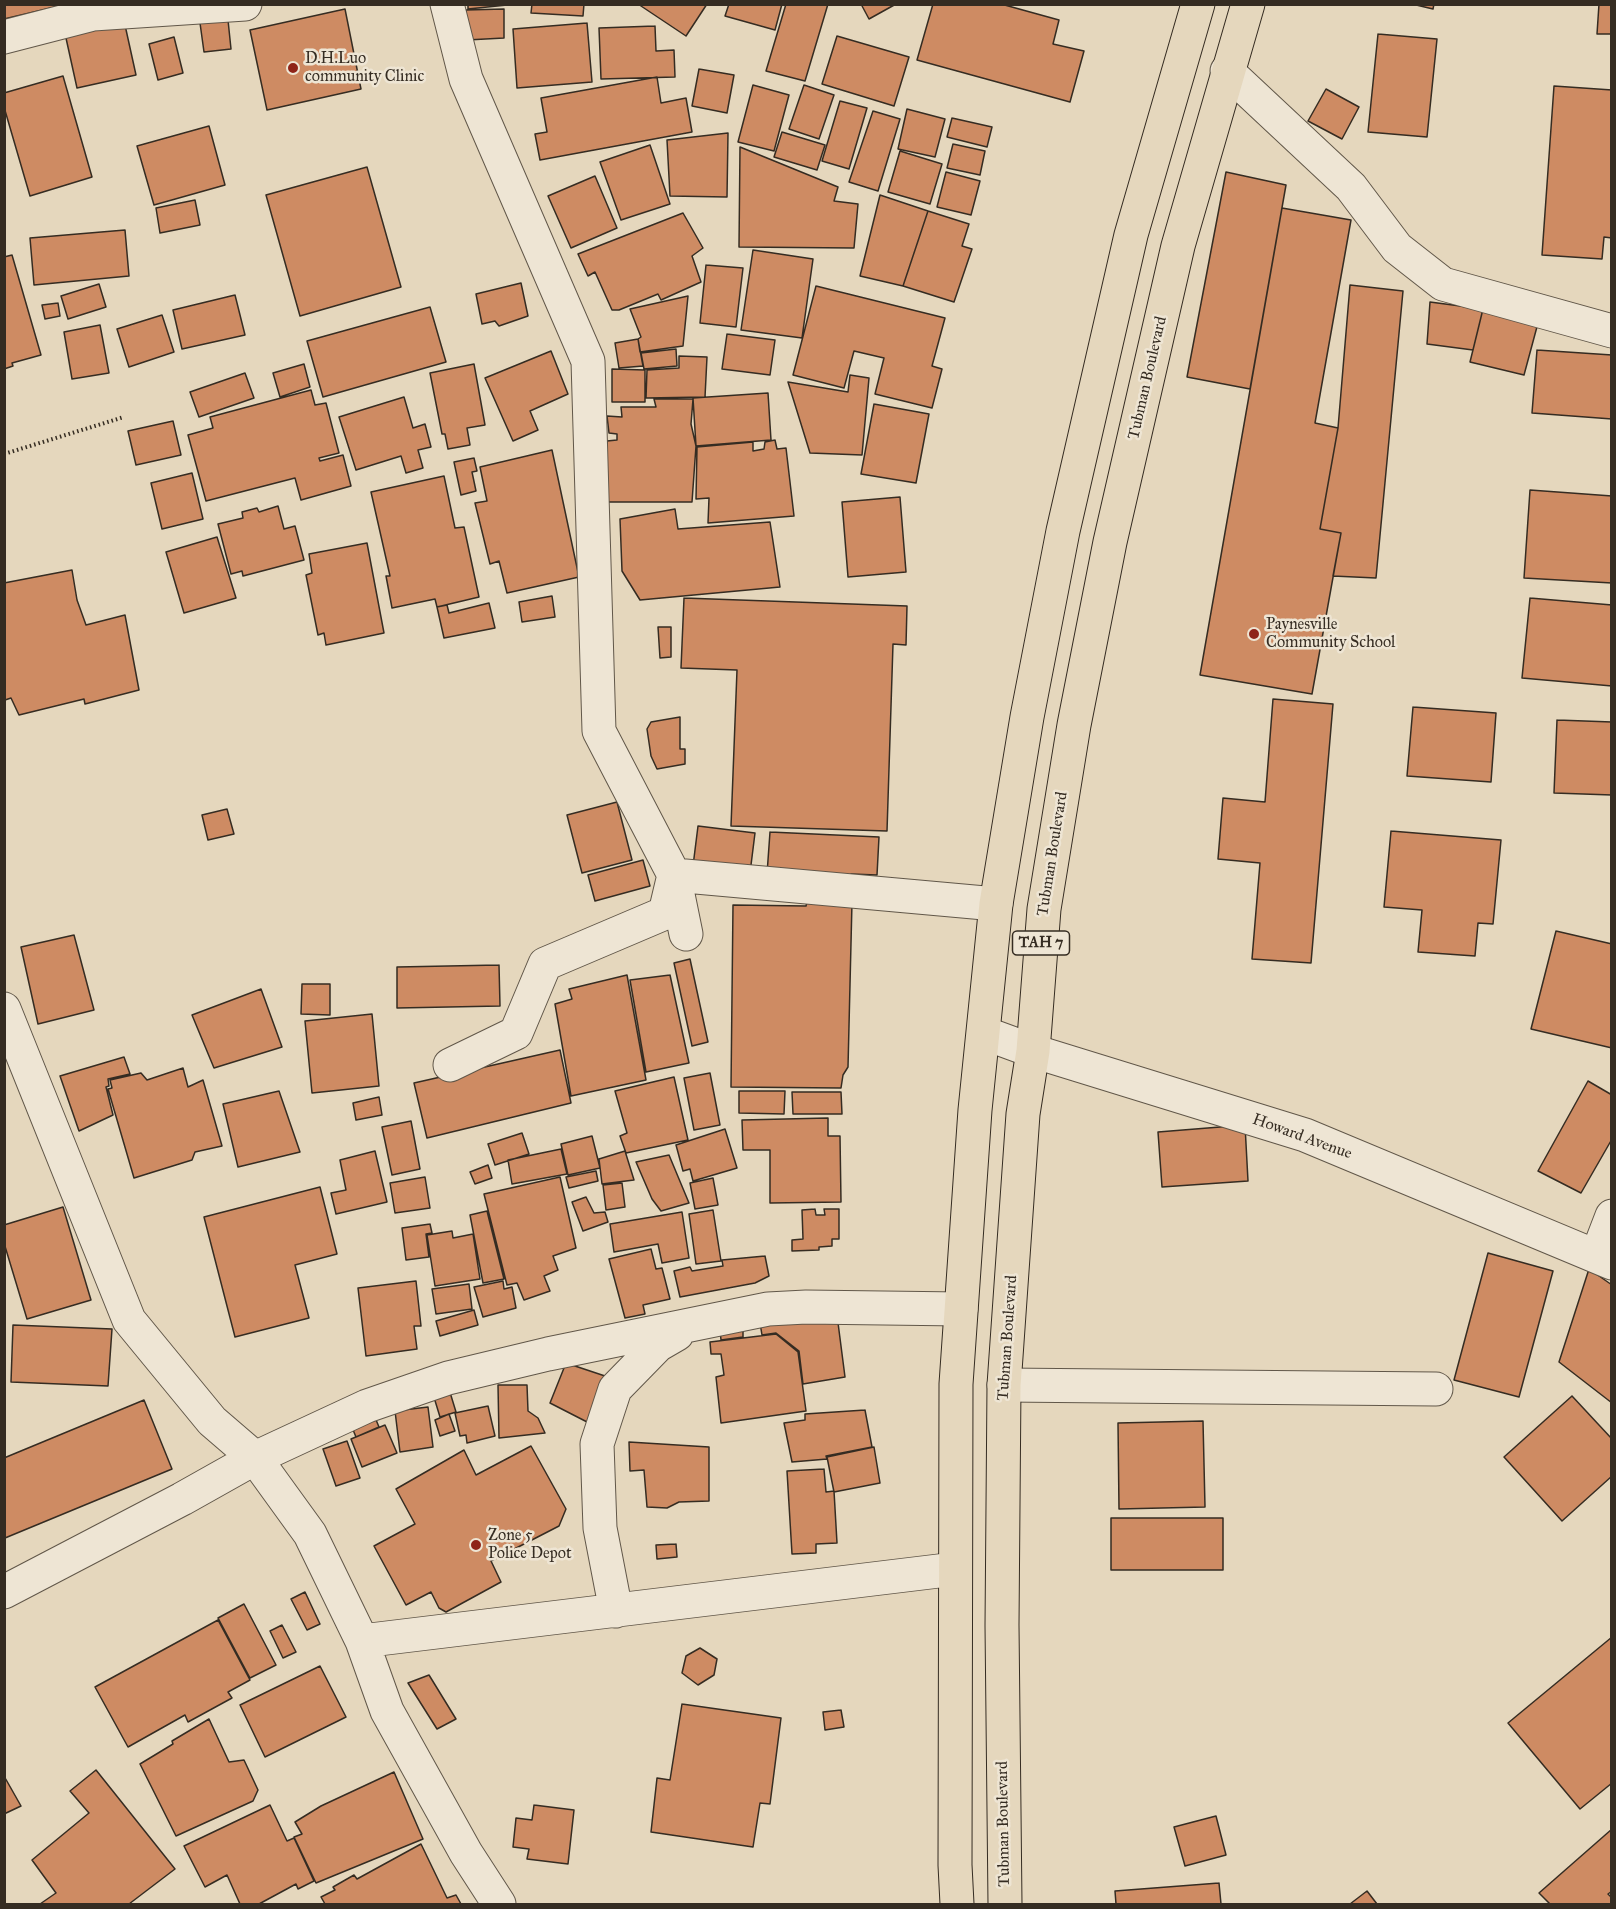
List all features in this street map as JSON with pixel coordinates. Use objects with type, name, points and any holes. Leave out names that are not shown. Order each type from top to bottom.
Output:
[{"type":"highway","name":"TAH 7","points":[[957,1905],[956,1384],[975,1110],[996,904],[1027,717],[1065,520],[1131,235],[1198,4]]},
{"type":"highway","name":"Tubman Boulevard","points":[[1005,1905],[1002,1648],[1004,1385],[1023,1114],[1033,1051],[1044,909],[1080,691],[1110,542],[1175,258],[1248,4]]},
{"type":"street","points":[[4,37],[93,14],[245,4]]},
{"type":"street","points":[[447,4],[466,79],[588,361],[599,731],[674,875],[686,934]]},
{"type":"street","points":[[1227,71],[1352,187],[1397,248],[1443,284],[1611,331]]},
{"type":"street","points":[[674,875],[996,904]]},
{"type":"street","points":[[450,1065],[516,1033],[545,964],[665,914],[674,875]]},
{"type":"street","points":[[4,1009],[129,1320],[212,1421],[255,1458],[310,1534],[362,1641],[387,1711],[466,1853],[499,1905]]},
{"type":"street","name":"Howard Avenue","points":[[984,1033],[1033,1051],[1305,1135],[1604,1259]]},
{"type":"street","points":[[1604,1259],[1611,1216]]},
{"type":"street","points":[[4,1592],[255,1458],[367,1406],[448,1378],[548,1354],[688,1328],[768,1309],[961,1309]]},
{"type":"street","points":[[616,1611],[600,1528],[597,1444],[615,1389],[658,1345],[688,1328]]},
{"type":"street","points":[[1004,1385],[1436,1389]]},
{"type":"street","points":[[362,1641],[955,1569]]},
{"type":"path","points":[[4,454],[124,417]]},
{"type":"building","points":[[4,4],[68,4],[4,19]]},
{"type":"building","points":[[468,4],[507,4],[507,5],[468,9]]},
{"type":"building","points":[[532,4],[584,4],[583,16],[531,13]]},
{"type":"building","points":[[638,4],[707,4],[686,36]]},
{"type":"building","points":[[729,4],[782,4],[775,30],[725,16]]},
{"type":"building","points":[[786,4],[828,4],[805,81],[766,71]]},
{"type":"building","points":[[861,4],[896,4],[869,19]]},
{"type":"building","points":[[933,4],[1001,4],[1059,20],[1053,44],[1084,51],[1070,102],[917,60]]},
{"type":"building","points":[[1412,4],[1434,4],[1433,9]]},
{"type":"building","points":[[1599,4],[1612,4],[1612,34],[1597,34]]},
{"type":"building","points":[[345,9],[361,89],[267,110],[250,30]]},
{"type":"building","points":[[504,9],[504,38],[467,40],[466,10]]},
{"type":"building","points":[[123,16],[136,75],[77,88],[64,29]]},
{"type":"building","points":[[228,20],[231,49],[204,52],[200,23]]},
{"type":"building","points":[[587,23],[592,82],[517,88],[513,29]]},
{"type":"building","points":[[655,26],[656,51],[674,50],[675,77],[601,79],[599,28]]},
{"type":"building","points":[[1378,34],[1437,39],[1427,137],[1368,132]]},
{"type":"building","points":[[837,36],[909,57],[894,106],[822,84]]},
{"type":"building","points":[[174,37],[183,73],[158,80],[149,44]]},
{"type":"building","points":[[699,69],[734,75],[727,113],[692,106]]},
{"type":"building","points":[[63,76],[92,177],[30,196],[4,107],[4,93]]},
{"type":"building","points":[[657,77],[661,103],[686,98],[692,132],[540,160],[535,134],[547,132],[541,98]]},
{"type":"building","points":[[753,85],[789,95],[774,151],[738,142]]},
{"type":"building","points":[[804,85],[834,95],[819,139],[789,129]]},
{"type":"building","points":[[1554,86],[1612,90],[1612,238],[1604,237],[1602,259],[1542,255]]},
{"type":"building","points":[[1326,89],[1359,107],[1342,139],[1308,121]]},
{"type":"building","points":[[840,101],[867,108],[849,169],[822,161]]},
{"type":"building","points":[[907,109],[945,119],[935,157],[898,149]]},
{"type":"building","points":[[873,111],[900,119],[878,191],[849,182]]},
{"type":"building","points":[[952,118],[992,127],[987,147],[947,137]]},
{"type":"building","points":[[209,126],[225,185],[154,205],[137,146]]},
{"type":"building","points":[[782,132],[825,145],[817,170],[774,157]]},
{"type":"building","points":[[728,133],[727,197],[670,196],[667,140]]},
{"type":"building","points":[[953,144],[985,151],[980,175],[947,168]]},
{"type":"building","points":[[650,145],[670,204],[621,220],[600,162]]},
{"type":"building","points":[[740,147],[838,187],[834,201],[858,204],[854,248],[739,247]]},
{"type":"building","points":[[900,151],[942,164],[930,204],[888,192]]},
{"type":"building","points":[[367,167],[401,287],[300,316],[266,195]]},
{"type":"building","points":[[946,172],[980,181],[971,215],[937,207]]},
{"type":"building","points":[[1226,172],[1286,185],[1250,389],[1187,377]]},
{"type":"building","points":[[595,176],[617,228],[571,248],[548,196]]},
{"type":"building","points":[[880,195],[928,211],[903,286],[860,276]]},
{"type":"building","points":[[195,200],[200,225],[160,233],[156,208]]},
{"type":"building","points":[[1282,208],[1351,220],[1315,423],[1338,428],[1320,529],[1341,533],[1312,694],[1200,675]]},
{"type":"building","points":[[928,211],[969,224],[962,246],[972,249],[954,302],[903,286]]},
{"type":"building","points":[[683,213],[703,248],[692,256],[701,282],[661,300],[658,294],[619,310],[612,310],[595,272],[588,276],[578,254]]},
{"type":"building","points":[[125,230],[129,276],[34,285],[30,238]]},
{"type":"building","points":[[753,250],[813,259],[802,338],[741,330]]},
{"type":"building","points":[[12,255],[41,355],[12,363],[13,366],[4,369],[4,257]]},
{"type":"building","points":[[706,265],[743,268],[736,327],[700,323]]},
{"type":"building","points":[[521,283],[528,316],[499,326],[495,321],[482,324],[476,294]]},
{"type":"building","points":[[99,284],[106,307],[68,319],[61,296]]},
{"type":"building","points":[[1350,285],[1403,291],[1376,578],[1333,576],[1341,533],[1320,529],[1338,428]]},
{"type":"building","points":[[816,286],[945,318],[932,366],[942,369],[932,408],[875,394],[884,358],[854,351],[844,388],[793,375]]},
{"type":"building","points":[[235,295],[245,335],[182,349],[173,310]]},
{"type":"building","points":[[688,296],[683,346],[640,352],[638,339],[641,337],[630,309]]},
{"type":"building","points":[[1430,302],[1483,309],[1473,350],[1427,344]]},
{"type":"building","points":[[58,303],[60,316],[45,319],[42,305]]},
{"type":"building","points":[[430,307],[446,362],[323,397],[307,341]]},
{"type":"building","points":[[1483,309],[1538,323],[1524,375],[1470,362]]},
{"type":"building","points":[[162,315],[174,352],[129,367],[117,329]]},
{"type":"building","points":[[100,325],[109,373],[72,379],[64,332]]},
{"type":"building","points":[[727,334],[775,340],[770,375],[722,369]]},
{"type":"building","points":[[638,339],[643,366],[619,368],[615,343]]},
{"type":"building","points":[[676,349],[677,366],[644,369],[641,353]]},
{"type":"building","points":[[1537,350],[1612,355],[1612,419],[1532,413]]},
{"type":"building","points":[[551,351],[568,394],[530,411],[538,430],[513,441],[485,378]]},
{"type":"building","points":[[679,356],[707,357],[705,397],[646,398],[647,370],[679,368]]},
{"type":"building","points":[[304,364],[310,387],[280,397],[273,373]]},
{"type":"building","points":[[474,364],[485,425],[467,428],[470,445],[448,449],[445,434],[442,434],[430,373]]},
{"type":"building","points":[[612,369],[645,370],[645,402],[612,402]]},
{"type":"building","points":[[245,373],[254,398],[199,417],[190,392]]},
{"type":"building","points":[[850,375],[869,378],[862,455],[810,453],[788,382],[848,392]]},
{"type":"building","points":[[311,390],[315,405],[326,403],[339,453],[319,458],[320,461],[343,455],[351,486],[301,500],[295,478],[206,501],[188,435],[213,428],[210,417]]},
{"type":"building","points":[[768,393],[771,440],[696,446],[693,398]]},
{"type":"building","points":[[404,397],[413,428],[425,424],[431,447],[418,450],[423,468],[406,473],[401,456],[356,470],[339,417]]},
{"type":"building","points":[[654,399],[693,399],[691,424],[696,446],[692,502],[607,502],[607,441],[617,440],[617,434],[609,433],[607,416],[622,417],[621,407],[656,407]]},
{"type":"building","points":[[874,404],[929,414],[916,483],[861,474]]},
{"type":"building","points":[[173,421],[181,455],[136,465],[128,431]]},
{"type":"building","points":[[775,440],[777,449],[786,448],[794,516],[708,523],[709,498],[696,499],[697,447],[753,442],[753,451],[764,449],[765,442]]},
{"type":"building","points":[[552,450],[579,577],[507,593],[499,561],[490,564],[475,503],[487,501],[480,467]]},
{"type":"building","points":[[474,458],[477,471],[472,472],[476,491],[461,495],[454,462]]},
{"type":"building","points":[[192,473],[203,519],[162,529],[151,483]]},
{"type":"building","points":[[444,476],[455,528],[464,527],[479,597],[437,607],[435,599],[392,608],[386,576],[390,576],[371,492]]},
{"type":"building","points":[[1530,490],[1612,496],[1612,583],[1524,578]]},
{"type":"building","points":[[900,497],[906,572],[848,577],[842,502]]},
{"type":"building","points":[[278,506],[284,529],[295,526],[304,560],[243,576],[242,571],[231,574],[218,524],[243,518],[242,512],[257,508],[259,512]]},
{"type":"building","points":[[675,509],[678,529],[770,522],[780,587],[640,600],[622,571],[620,519]]},
{"type":"building","points":[[217,537],[236,598],[184,613],[166,552]]},
{"type":"building","points":[[367,543],[384,633],[326,645],[324,633],[318,635],[306,575],[312,573],[309,554]]},
{"type":"building","points":[[72,570],[77,600],[86,625],[125,615],[139,690],[85,704],[84,699],[19,715],[11,698],[5,700],[4,698],[4,583]]},
{"type":"building","points":[[552,596],[555,617],[522,622],[519,602]]},
{"type":"building","points":[[684,598],[907,606],[906,645],[893,644],[887,831],[731,826],[737,670],[681,668]]},
{"type":"building","points":[[1530,598],[1612,605],[1612,686],[1522,678]]},
{"type":"building","points":[[489,603],[495,628],[444,638],[437,607],[447,605],[449,613]]},
{"type":"building","points":[[658,627],[671,627],[671,657],[660,658]]},
{"type":"building","points":[[1273,699],[1333,704],[1311,963],[1252,959],[1260,863],[1218,859],[1223,798],[1265,802]]},
{"type":"building","points":[[1413,707],[1496,713],[1491,782],[1407,776]]},
{"type":"building","points":[[680,717],[680,749],[685,749],[685,764],[657,769],[651,756],[647,729],[651,722]]},
{"type":"building","points":[[1557,720],[1612,722],[1612,795],[1554,793]]},
{"type":"building","points":[[617,802],[632,860],[582,873],[567,815]]},
{"type":"building","points":[[227,809],[234,834],[208,840],[202,815]]},
{"type":"building","points":[[698,826],[755,833],[750,873],[693,866]]},
{"type":"building","points":[[1391,831],[1501,840],[1493,924],[1478,923],[1475,956],[1418,952],[1422,910],[1384,907]]},
{"type":"building","points":[[770,832],[879,837],[877,875],[851,874],[850,878],[767,874]]},
{"type":"building","points":[[643,860],[650,886],[595,901],[588,875]]},
{"type":"building","points":[[807,902],[852,902],[848,1067],[843,1075],[841,1088],[731,1087],[733,905],[806,906]]},
{"type":"building","points":[[1556,931],[1612,944],[1612,1048],[1531,1029]]},
{"type":"building","points":[[74,935],[94,1010],[38,1024],[21,947]]},
{"type":"building","points":[[690,959],[708,1042],[692,1046],[674,963]]},
{"type":"building","points":[[499,965],[500,1006],[397,1008],[397,967]]},
{"type":"building","points":[[627,975],[646,1080],[571,1096],[555,1004],[572,999],[569,989]]},
{"type":"building","points":[[670,975],[689,1063],[646,1072],[630,980]]},
{"type":"building","points":[[302,984],[330,984],[330,1015],[301,1014]]},
{"type":"building","points":[[261,989],[282,1047],[214,1068],[192,1015]]},
{"type":"building","points":[[372,1014],[379,1086],[312,1093],[305,1021]]},
{"type":"building","points":[[560,1050],[571,1103],[427,1138],[414,1083]]},
{"type":"building","points":[[124,1057],[130,1074],[108,1079],[109,1086],[106,1087],[113,1115],[79,1131],[60,1076]]},
{"type":"building","points":[[183,1068],[188,1087],[203,1080],[222,1146],[195,1152],[192,1160],[134,1178],[108,1089],[112,1088],[110,1080],[141,1073],[147,1080]]},
{"type":"building","points":[[710,1073],[720,1125],[694,1130],[684,1078]]},
{"type":"building","points":[[674,1077],[688,1140],[626,1153],[620,1136],[627,1133],[615,1091]]},
{"type":"building","points":[[1588,1081],[1612,1095],[1612,1139],[1581,1193],[1538,1171]]},
{"type":"building","points":[[279,1091],[300,1152],[238,1167],[223,1104]]},
{"type":"building","points":[[739,1091],[785,1091],[784,1114],[739,1113]]},
{"type":"building","points":[[792,1092],[841,1092],[842,1114],[793,1114]]},
{"type":"building","points":[[379,1097],[382,1115],[356,1120],[353,1103]]},
{"type":"building","points":[[828,1118],[828,1136],[840,1136],[841,1202],[770,1203],[770,1150],[743,1150],[742,1120]]},
{"type":"building","points":[[411,1121],[420,1169],[392,1175],[382,1127]]},
{"type":"building","points":[[1245,1125],[1248,1181],[1162,1187],[1158,1132]]},
{"type":"building","points":[[725,1129],[737,1168],[693,1181],[690,1169],[683,1171],[676,1145]]},
{"type":"building","points":[[522,1133],[529,1154],[495,1165],[488,1144]]},
{"type":"building","points":[[592,1136],[600,1168],[568,1175],[561,1144]]},
{"type":"building","points":[[561,1149],[567,1174],[512,1184],[508,1160]]},
{"type":"building","points":[[375,1151],[387,1202],[336,1214],[331,1193],[346,1190],[340,1160]]},
{"type":"building","points":[[625,1151],[634,1180],[602,1184],[599,1159]]},
{"type":"building","points":[[669,1155],[689,1203],[661,1211],[652,1199],[636,1162]]},
{"type":"building","points":[[488,1165],[492,1178],[475,1184],[470,1172]]},
{"type":"building","points":[[596,1171],[598,1181],[569,1188],[566,1177]]},
{"type":"building","points":[[425,1177],[430,1208],[395,1213],[390,1183]]},
{"type":"building","points":[[560,1177],[576,1248],[553,1256],[558,1270],[544,1276],[550,1291],[524,1300],[517,1283],[507,1285],[484,1194]]},
{"type":"building","points":[[713,1178],[718,1205],[695,1209],[690,1183]]},
{"type":"building","points":[[622,1183],[625,1207],[606,1210],[603,1185]]},
{"type":"building","points":[[320,1187],[337,1254],[295,1265],[309,1318],[235,1337],[204,1217]]},
{"type":"building","points":[[586,1197],[594,1213],[605,1212],[608,1222],[583,1231],[572,1202]]},
{"type":"building","points":[[63,1207],[91,1300],[27,1319],[4,1243],[4,1225]]},
{"type":"building","points":[[815,1209],[816,1215],[825,1215],[824,1209],[839,1209],[839,1239],[832,1239],[832,1246],[819,1247],[819,1250],[792,1251],[792,1240],[803,1239],[802,1210]]},
{"type":"building","points":[[713,1210],[721,1261],[696,1264],[689,1214]]},
{"type":"building","points":[[487,1211],[504,1279],[483,1283],[470,1215]]},
{"type":"building","points":[[682,1212],[689,1258],[662,1263],[658,1244],[614,1252],[610,1224]]},
{"type":"building","points":[[430,1224],[432,1233],[426,1234],[429,1257],[406,1260],[402,1228]]},
{"type":"building","points":[[452,1231],[453,1238],[473,1234],[480,1279],[435,1286],[427,1235]]},
{"type":"building","points":[[651,1249],[656,1269],[662,1268],[670,1299],[643,1305],[645,1314],[625,1318],[609,1259]]},
{"type":"building","points":[[1488,1253],[1553,1271],[1519,1397],[1454,1380]]},
{"type":"building","points":[[765,1256],[769,1276],[755,1283],[680,1297],[674,1271],[690,1267],[692,1271],[723,1266],[722,1260]]},
{"type":"building","points":[[1589,1269],[1612,1285],[1612,1403],[1559,1362]]},
{"type":"building","points":[[416,1281],[421,1326],[414,1326],[417,1349],[366,1356],[358,1288]]},
{"type":"building","points":[[503,1281],[504,1289],[512,1287],[516,1308],[483,1317],[474,1287]]},
{"type":"building","points":[[469,1284],[472,1309],[436,1314],[432,1289]]},
{"type":"building","points":[[474,1310],[478,1325],[440,1336],[436,1321]]},
{"type":"building","points":[[837,1315],[845,1377],[803,1384],[799,1351],[776,1333],[762,1335],[760,1323]]},
{"type":"building","points":[[13,1325],[112,1329],[108,1386],[11,1382]]},
{"type":"building","points":[[743,1329],[743,1337],[721,1340],[720,1330]]},
{"type":"building","points":[[776,1334],[798,1352],[806,1411],[721,1423],[716,1377],[724,1375],[721,1354],[711,1354],[710,1342]]},
{"type":"building","points":[[566,1363],[611,1378],[591,1424],[550,1403]]},
{"type":"building","points":[[498,1385],[527,1385],[528,1411],[538,1418],[545,1433],[499,1438]]},
{"type":"building","points":[[449,1389],[456,1412],[440,1417],[433,1394]]},
{"type":"building","points":[[1572,1396],[1612,1439],[1612,1476],[1562,1521],[1504,1457]]},
{"type":"building","points":[[144,1400],[172,1469],[5,1538],[4,1458]]},
{"type":"building","points":[[488,1406],[495,1436],[467,1443],[466,1435],[460,1436],[455,1413]]},
{"type":"building","points":[[428,1407],[433,1447],[400,1452],[395,1411]]},
{"type":"building","points":[[865,1410],[872,1447],[826,1456],[827,1459],[792,1462],[784,1423],[805,1420],[805,1414]]},
{"type":"building","points":[[449,1414],[455,1431],[440,1436],[435,1420]]},
{"type":"building","points":[[374,1415],[379,1427],[356,1437],[351,1425]]},
{"type":"building","points":[[1203,1421],[1205,1507],[1119,1509],[1118,1423]]},
{"type":"building","points":[[385,1425],[397,1453],[362,1467],[351,1439]]},
{"type":"building","points":[[347,1441],[360,1478],[336,1486],[323,1449]]},
{"type":"building","points":[[629,1442],[709,1447],[709,1501],[679,1502],[667,1508],[647,1507],[644,1470],[630,1471]]},
{"type":"building","points":[[531,1446],[566,1509],[559,1526],[491,1561],[501,1582],[446,1612],[439,1608],[431,1592],[406,1605],[374,1546],[415,1524],[396,1489],[464,1450],[476,1475]]},
{"type":"building","points":[[874,1447],[880,1483],[834,1492],[827,1457]]},
{"type":"building","points":[[824,1469],[826,1492],[834,1491],[837,1543],[816,1544],[816,1553],[792,1554],[787,1471]]},
{"type":"building","points":[[1111,1518],[1223,1518],[1223,1570],[1111,1570]]},
{"type":"building","points":[[676,1544],[677,1557],[657,1559],[656,1545]]},
{"type":"building","points":[[305,1592],[320,1624],[307,1630],[291,1599]]},
{"type":"building","points":[[244,1604],[276,1665],[250,1678],[218,1618]]},
{"type":"building","points":[[218,1620],[250,1680],[228,1692],[232,1698],[188,1722],[185,1715],[128,1747],[95,1687]]},
{"type":"building","points":[[282,1625],[296,1652],[283,1658],[270,1631]]},
{"type":"building","points":[[1612,1637],[1612,1783],[1580,1809],[1508,1723]]},
{"type":"building","points":[[700,1648],[717,1659],[714,1675],[698,1685],[682,1673],[686,1656]]},
{"type":"building","points":[[320,1666],[346,1717],[265,1757],[240,1705]]},
{"type":"building","points":[[429,1675],[456,1719],[437,1729],[408,1683]]},
{"type":"building","points":[[682,1704],[781,1718],[770,1804],[760,1803],[753,1847],[651,1832],[657,1778],[670,1780]]},
{"type":"building","points":[[841,1710],[844,1727],[825,1730],[823,1712]]},
{"type":"building","points":[[209,1719],[229,1762],[244,1760],[258,1790],[253,1801],[176,1836],[140,1764]]},
{"type":"building","points":[[96,1770],[175,1869],[129,1904],[40,1904],[56,1893],[32,1860],[89,1813],[70,1791]]},
{"type":"building","points":[[394,1772],[423,1839],[316,1883],[294,1837],[302,1834],[295,1822],[321,1806]]},
{"type":"building","points":[[4,1776],[21,1806],[4,1814]]},
{"type":"building","points":[[270,1805],[287,1841],[294,1838],[314,1881],[298,1889],[296,1884],[259,1904],[240,1904],[227,1875],[205,1887],[184,1846]]},
{"type":"building","points":[[534,1805],[574,1810],[568,1864],[527,1859],[529,1849],[513,1847],[516,1818],[532,1820]]},
{"type":"building","points":[[1216,1816],[1226,1855],[1185,1866],[1174,1827]]},
{"type":"building","points":[[1612,1829],[1612,1891],[1608,1894],[1612,1898],[1612,1904],[1550,1904],[1539,1893]]},
{"type":"building","points":[[421,1844],[447,1898],[456,1895],[461,1904],[325,1904],[321,1897],[335,1890],[333,1887],[354,1875],[357,1879]]},
{"type":"building","points":[[1219,1883],[1221,1904],[1116,1904],[1115,1891]]},
{"type":"building","points":[[1367,1891],[1377,1904],[1350,1904]]},
{"type":"place","name":"D.H.Luo community Clinic","points":[[293,68]]},
{"type":"place","name":"Paynesville Community School","points":[[1254,634]]},
{"type":"place","name":"Zone 5 Police Depot","points":[[476,1545]]}]
